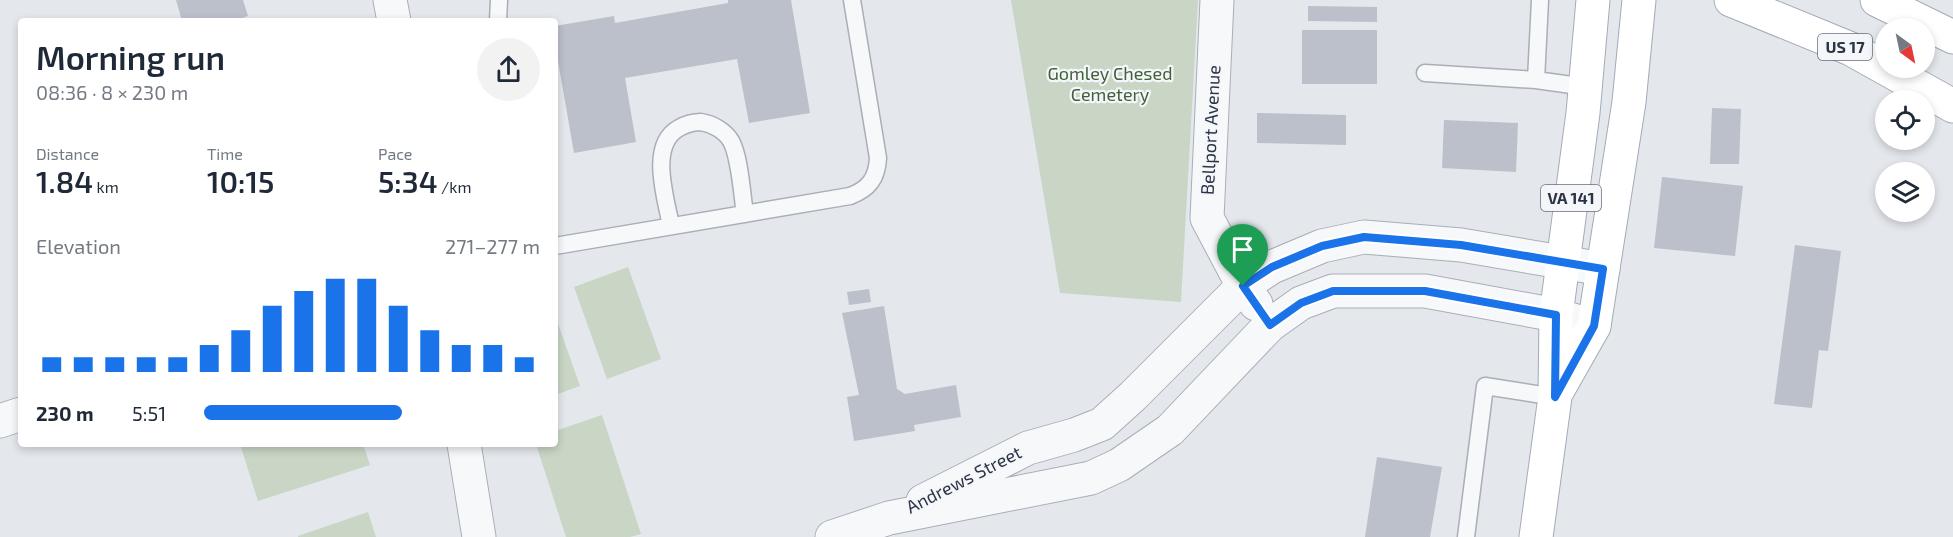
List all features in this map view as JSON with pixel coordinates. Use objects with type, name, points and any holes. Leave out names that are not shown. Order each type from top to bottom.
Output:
[{"type":"main road","name":"VA 141","points":[[1536,537],[1555,397],[1556,315],[1586,87],[1593,0]]},
{"type":"main road","name":"VA 141","points":[[1555,397],[1594,326],[1629,102],[1639,0]]},
{"type":"main road","name":"US 17","points":[[1731,0],[1851,49],[1953,106]]},
{"type":"main road","points":[[1877,0],[1953,37]]},
{"type":"street","points":[[390,0],[393,18]]},
{"type":"street","name":"Bellport Avenue","points":[[1217,0],[1207,218],[1243,286],[1270,325]]},
{"type":"street","name":"Andrews Street","points":[[891,528],[1028,448],[1074,435],[1102,424],[1243,286],[1272,267],[1322,246],[1364,237],[1461,245],[1603,269]]},
{"type":"street","name":"Andrews Street","points":[[891,528],[1086,479],[1119,465],[1170,430],[1270,325],[1301,303],[1333,291],[1425,291],[1556,315],[1594,326]]},
{"type":"street","points":[[0,421],[18,415]]},
{"type":"street","points":[[464,447],[479,537]]},
{"type":"street","points":[[832,537],[891,528]]},
{"type":"lane","points":[[498,18],[499,0]]},
{"type":"lane","points":[[558,245],[850,196],[862,192],[872,183],[877,171],[878,158],[852,0]]},
{"type":"lane","points":[[1536,80],[1540,0]]},
{"type":"lane","points":[[1425,73],[1536,80],[1586,87]]},
{"type":"lane","points":[[671,226],[661,152],[666,140],[674,130],[686,124],[699,122],[711,124],[723,131],[731,141],[745,214]]},
{"type":"lane","points":[[1466,537],[1485,386],[1555,397]]},
{"type":"green space","name":"Gomley Chesed Cemetery","points":[[1011,0],[1198,0],[1181,302],[1060,293]]},
{"type":"green space","points":[[628,267],[661,359],[607,379],[574,287]]},
{"type":"green space","points":[[558,324],[580,386],[558,394]]},
{"type":"green space","points":[[602,415],[641,534],[630,537],[566,537],[537,447],[558,447],[558,430]]},
{"type":"green space","points":[[241,447],[364,447],[370,465],[258,501]]},
{"type":"green space","points":[[368,512],[376,537],[298,537],[298,536]]},
{"type":"building","points":[[176,0],[243,0],[248,16],[242,18],[181,18]]},
{"type":"building","points":[[728,0],[791,0],[810,113],[749,123],[737,59],[625,78],[636,142],[574,153],[558,61],[558,25],[614,16],[615,23],[728,3]]},
{"type":"building","points":[[1308,6],[1377,7],[1377,22],[1308,21]]},
{"type":"building","points":[[1302,30],[1377,30],[1377,84],[1302,84]]},
{"type":"building","points":[[1712,108],[1741,109],[1739,164],[1710,164]]},
{"type":"building","points":[[1257,113],[1346,115],[1346,145],[1257,143]]},
{"type":"building","points":[[1444,120],[1518,123],[1516,172],[1442,168]]},
{"type":"building","points":[[1662,177],[1743,186],[1735,256],[1654,248]]},
{"type":"building","points":[[1795,245],[1841,251],[1828,351],[1819,350],[1812,408],[1774,404]]},
{"type":"building","points":[[869,289],[871,302],[849,305],[847,292]]},
{"type":"building","points":[[884,306],[897,389],[905,394],[956,385],[961,417],[914,425],[915,431],[854,441],[847,397],[859,395],[842,313]]},
{"type":"building","points":[[1377,457],[1442,467],[1430,537],[1365,537]]},
{"type":"route","points":[[1364,237],[1461,245],[1603,269],[1594,326],[1555,397],[1556,315],[1425,291],[1333,291],[1301,303],[1270,325],[1243,286],[1272,267],[1322,246],[1364,237]]}]
